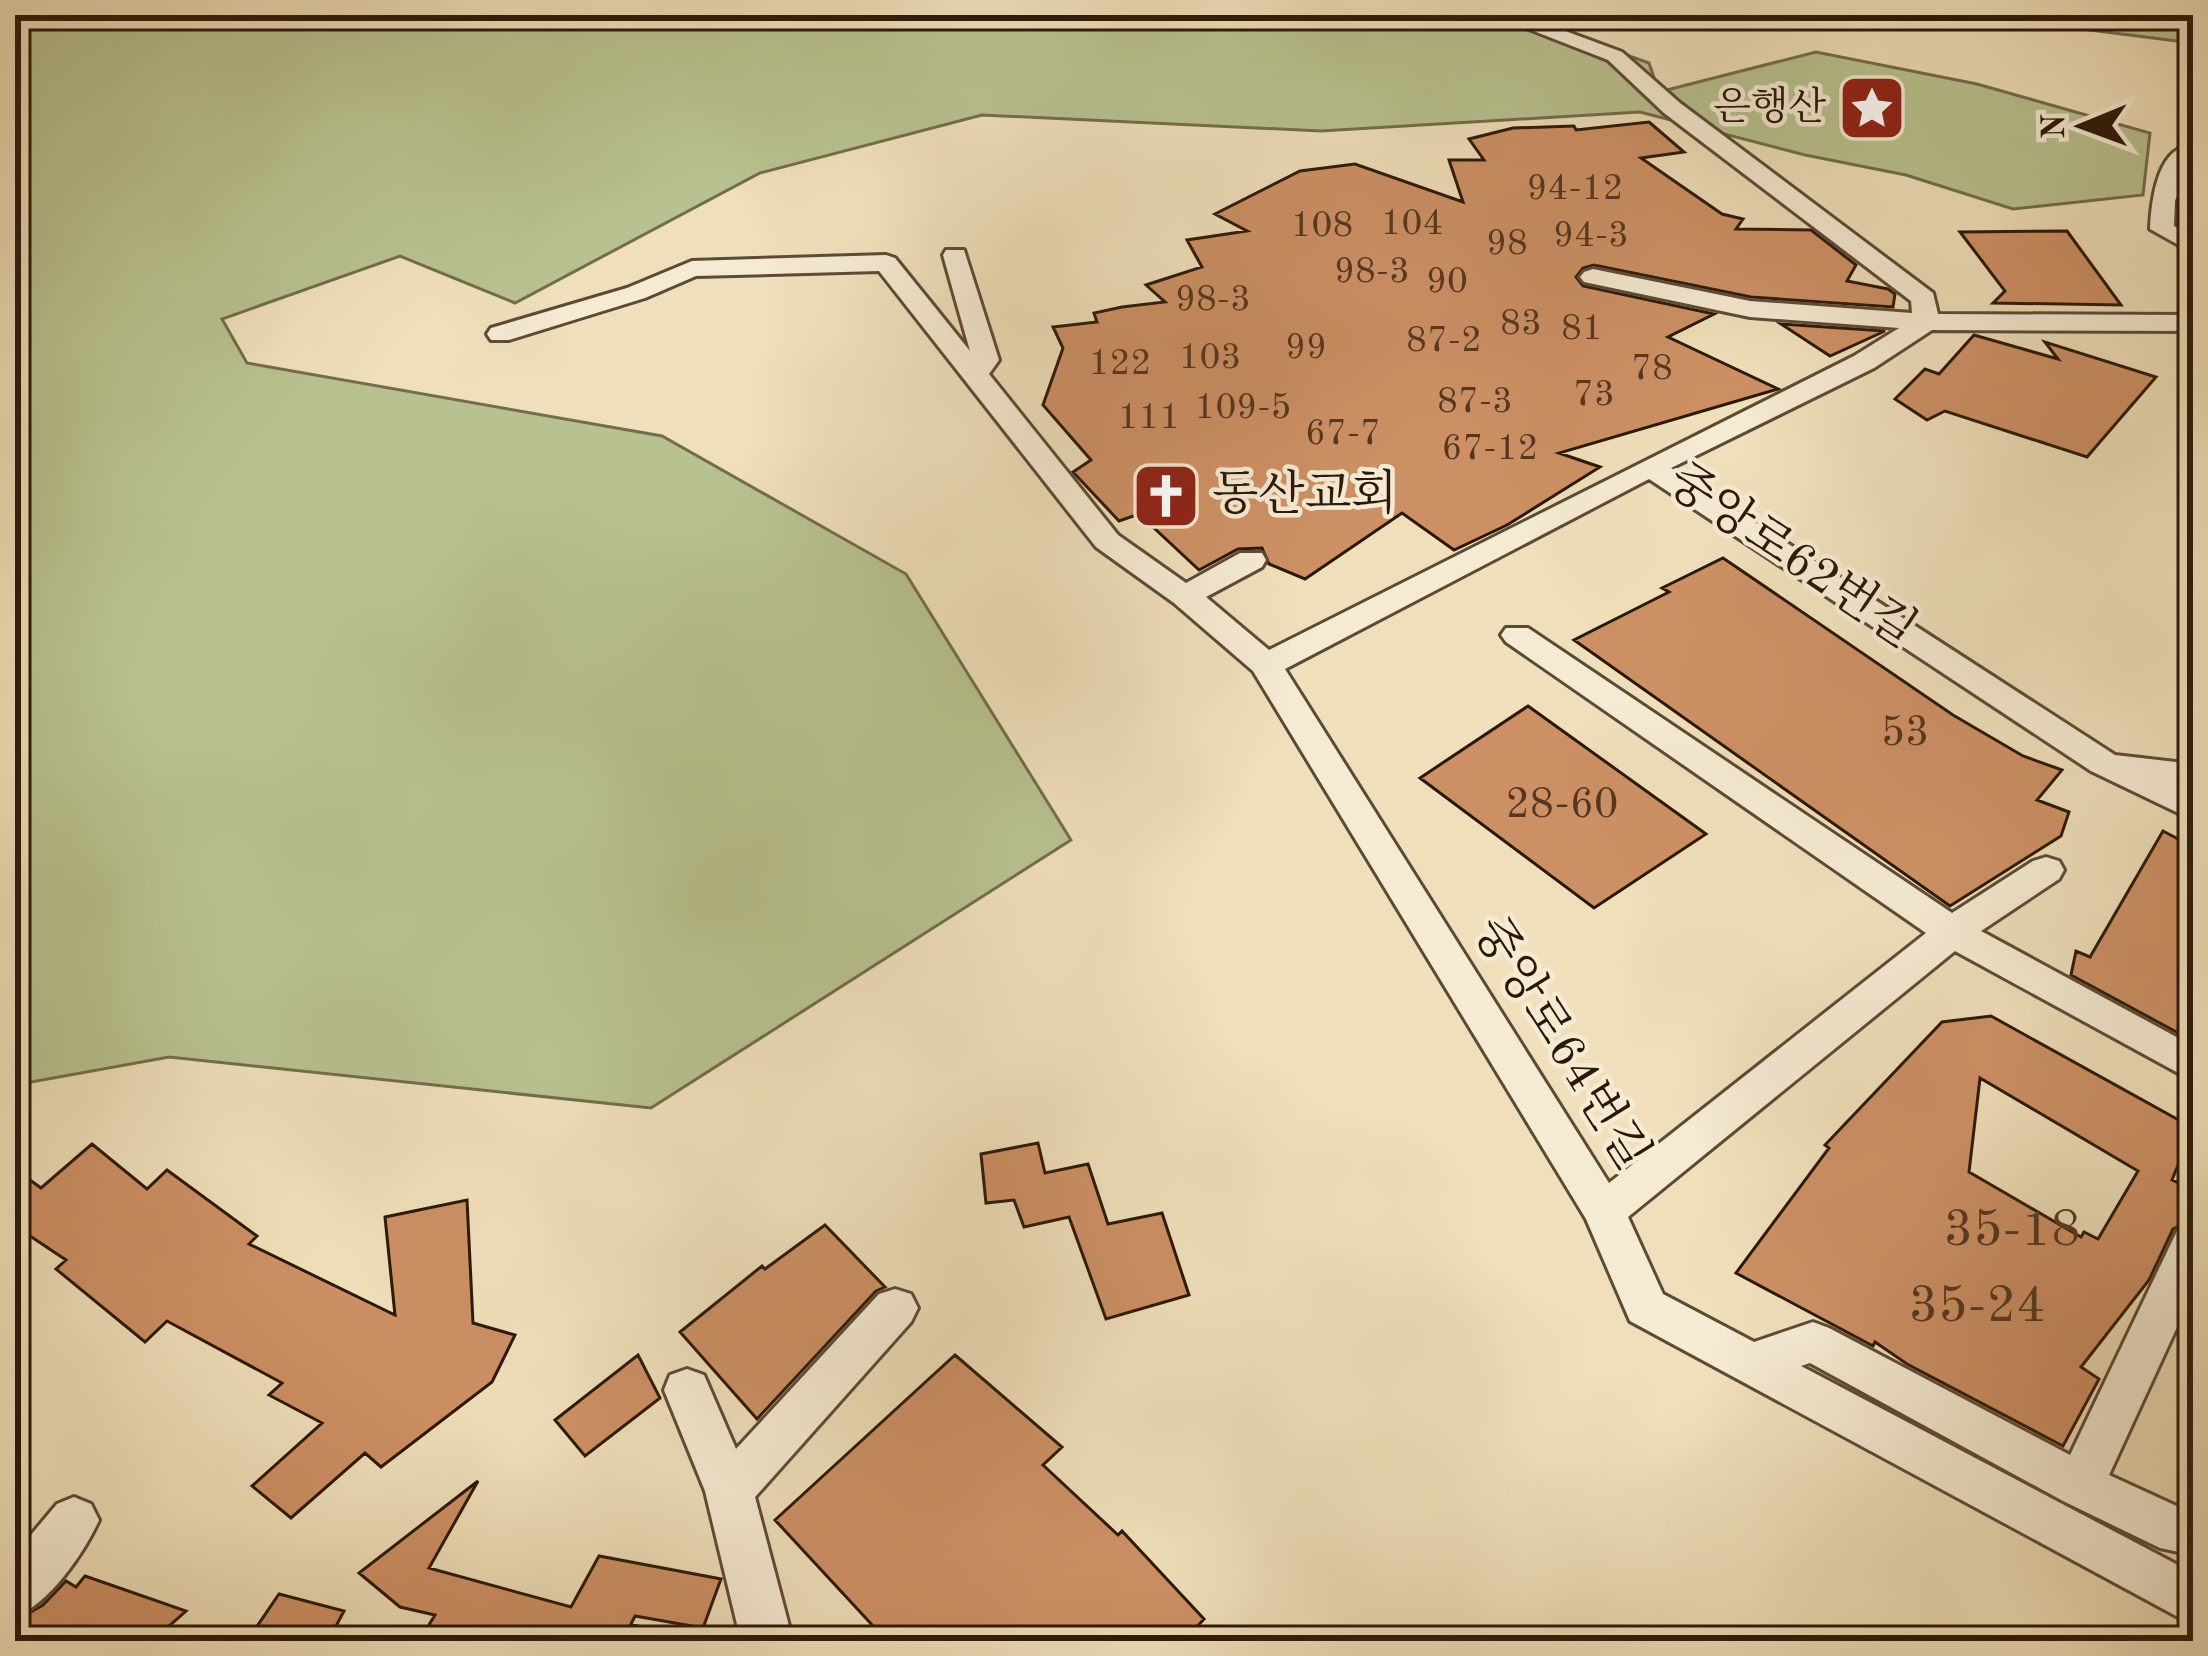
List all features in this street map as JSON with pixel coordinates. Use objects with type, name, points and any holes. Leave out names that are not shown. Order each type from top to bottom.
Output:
[{"type":"street","points":[[1503,15],[1615,56],[1672,109],[1924,298],[1926,322]]},
{"type":"street","points":[[2182,154],[2163,201],[2162,229],[2193,246]]},
{"type":"street","points":[[955,255],[986,360],[973,376]]},
{"type":"street","name":"중앙로64번길","points":[[500,334],[636,292],[692,269],[886,262],[1107,541],[1185,596],[1266,664],[1604,1212],[1646,1307],[2193,1600]]},
{"type":"street","points":[[1593,277],[1750,309],[1926,322],[2193,323]]},
{"type":"street","name":"중앙로62번길","points":[[1650,467],[1864,362],[1926,322]]},
{"type":"street","points":[[1266,664],[1650,467]]},
{"type":"street","name":"중앙로62번길","points":[[1650,467],[2104,763],[2193,808]]},
{"type":"street","points":[[1185,596],[1251,560]]},
{"type":"street","points":[[1517,635],[1952,932],[2193,1065]]},
{"type":"street","points":[[2104,763],[2193,776]]},
{"type":"street","points":[[1604,1212],[1952,932],[2046,870]]},
{"type":"street","points":[[2080,1485],[2193,1244]]},
{"type":"street","points":[[729,1491],[895,1309]]},
{"type":"street","points":[[1752,1363],[1813,1342],[2080,1485],[2178,1531],[2193,1532]]},
{"type":"street","points":[[687,1390],[729,1491],[767,1641]]},
{"type":"street","points":[[15,1593],[74,1520]]},
{"type":"green space","points":[[15,15],[1515,15],[1649,63],[1659,92],[1816,52],[1977,84],[2150,133],[2143,195],[2013,209],[1906,175],[1805,155],[1640,112],[1321,131],[982,115],[760,173],[515,303],[400,256],[222,319],[247,363],[662,436],[906,574],[1071,840],[651,1108],[169,1057],[15,1085]]},
{"type":"green space","points":[[1971,15],[2193,15],[2193,43]]},
{"type":"building","points":[[1649,122],[1684,152],[1641,158],[1722,214],[1743,219],[1736,229],[1811,230],[1856,265],[1847,281],[1888,289],[1895,294],[1893,307],[1751,297],[1594,265],[1583,268],[1576,277],[1583,286],[1714,314],[1668,337],[1778,389],[1559,453],[1600,467],[1507,525],[1454,550],[1402,513],[1305,579],[1269,564],[1262,548],[1238,549],[1199,570],[1139,514],[1119,521],[1073,472],[1091,460],[1043,405],[1063,348],[1053,327],[1097,322],[1094,313],[1165,302],[1146,285],[1202,267],[1187,240],[1247,231],[1215,214],[1300,171],[1355,164],[1463,202],[1449,160],[1484,160],[1469,139],[1513,128],[1574,126],[1576,130]]},
{"type":"building","points":[[2067,231],[2121,305],[1993,303],[2005,291],[1960,232]]},
{"type":"building","points":[[1781,324],[1885,331],[1830,356]]},
{"type":"building","points":[[1974,335],[2058,359],[2045,342],[2156,377],[2087,457],[1945,411],[1927,420],[1895,399],[1925,369],[1939,374]]},
{"type":"building","points":[[1723,558],[1953,715],[2023,756],[2062,770],[2037,800],[2069,812],[2061,836],[1950,906],[1574,640],[1669,592],[1662,588]]},
{"type":"building","points":[[1528,706],[1706,834],[1594,908],[1420,778]]},
{"type":"building","points":[[2163,831],[2193,847],[2193,1041],[2071,975],[2076,951],[2090,957]]},
{"type":"building","points":[[1991,1016],[2193,1128],[2172,1180],[2193,1189],[2193,1208],[2186,1224],[2173,1229],[2149,1280],[2081,1367],[2099,1379],[2063,1446],[1907,1364],[1875,1342],[1873,1346],[1736,1273],[1829,1148],[1825,1145],[1942,1022]],"holes":[[[1980,1078],[2138,1171],[2098,1239],[2084,1232],[2081,1237],[1969,1172]]]},
{"type":"building","points":[[1038,1143],[1045,1173],[1088,1164],[1108,1224],[1162,1213],[1189,1295],[1106,1319],[1069,1217],[1024,1227],[1014,1200],[986,1203],[981,1154]]},
{"type":"building","points":[[92,1144],[147,1189],[167,1170],[257,1236],[249,1244],[395,1315],[385,1217],[467,1200],[473,1323],[515,1335],[492,1382],[381,1467],[365,1453],[291,1518],[252,1486],[322,1423],[269,1395],[282,1383],[167,1321],[145,1342],[56,1269],[66,1260],[15,1226],[15,1169],[41,1188]]},
{"type":"building","points":[[825,1225],[885,1287],[876,1291],[757,1419],[680,1332],[762,1266],[765,1269]]},
{"type":"building","points":[[638,1355],[660,1398],[585,1456],[555,1420]]},
{"type":"building","points":[[955,1355],[1062,1447],[1043,1465],[1118,1535],[1122,1531],[1204,1619],[1184,1641],[887,1641],[775,1520]]},
{"type":"building","points":[[478,1481],[429,1568],[571,1607],[599,1556],[721,1579],[703,1628],[635,1616],[631,1624],[655,1631],[653,1641],[443,1641],[427,1628],[435,1615],[400,1607],[359,1573]]},
{"type":"building","points":[[85,1576],[186,1611],[152,1641],[15,1641],[15,1621],[43,1605],[66,1581],[76,1587]]},
{"type":"building","points":[[279,1594],[344,1611],[328,1641],[247,1641]]},
{"type":"place","name":"은행산","points":[[1872,108]]},
{"type":"place","name":"동산교회","points":[[1166,496]]}]
